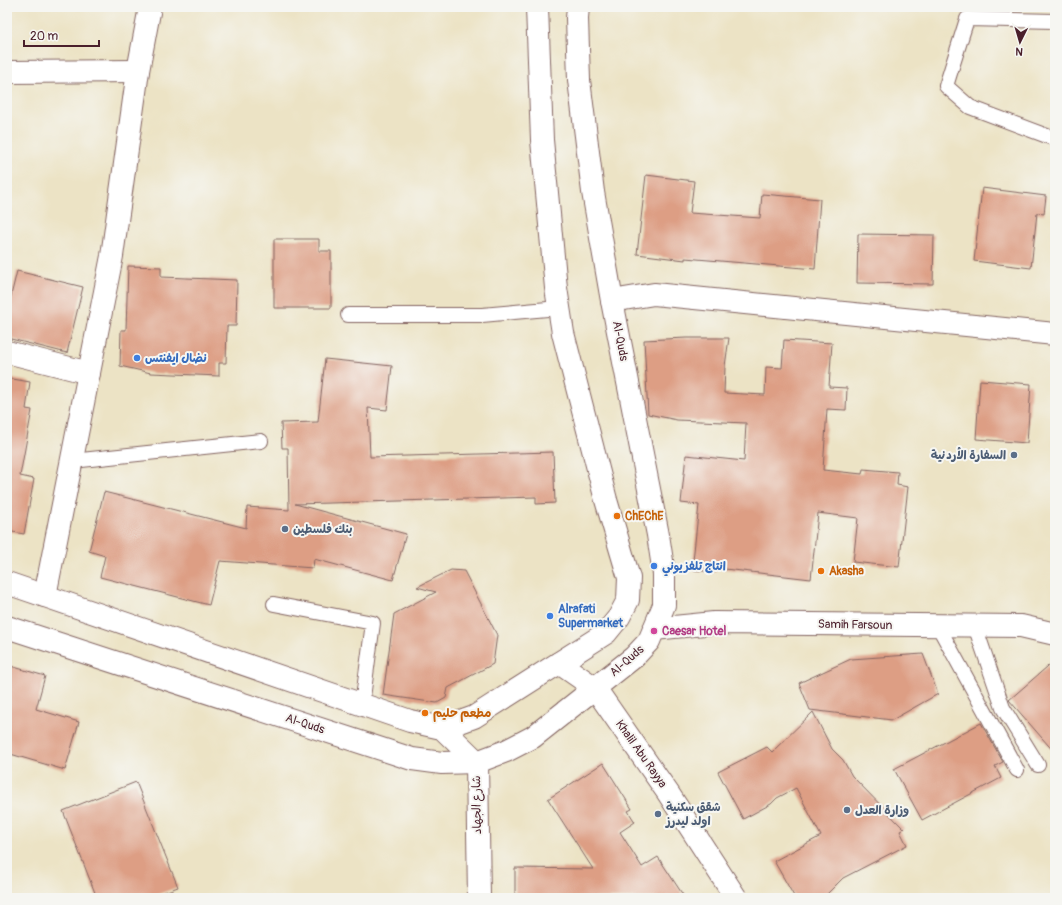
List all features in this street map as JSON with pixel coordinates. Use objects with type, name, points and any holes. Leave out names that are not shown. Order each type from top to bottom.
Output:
[{"type":"street","points":[[45,596],[112,256],[138,71],[150,7]]},
{"type":"street","points":[[7,583],[362,705],[410,721],[438,727],[452,725],[474,717],[606,633],[619,617],[628,600],[630,578],[604,492],[563,333],[556,288],[542,140],[537,7]]},
{"type":"street","name":"Al-Quds","points":[[7,627],[412,759],[442,763],[477,762],[506,751],[533,737],[634,658],[649,641],[664,605],[664,574],[658,535],[612,301],[593,192],[579,80],[578,7]]},
{"type":"street","points":[[7,72],[138,71]]},
{"type":"street","points":[[612,301],[654,294],[1055,334]]},
{"type":"street","points":[[7,352],[89,373]]},
{"type":"street","name":"Samih Farsoun","points":[[654,628],[714,623],[1021,626],[1055,634]]},
{"type":"street","name":"Khalil Abu Rayya","points":[[559,662],[595,688],[668,793],[736,898]]},
{"type":"street","name":"شارع الجهاد","points":[[441,727],[477,762],[479,898]]},
{"type":"lane","points":[[1055,21],[967,19],[946,86],[970,107],[1055,139]]},
{"type":"lane","points":[[348,315],[482,315],[559,308]]},
{"type":"lane","points":[[72,461],[261,441]]},
{"type":"lane","points":[[274,604],[372,623],[362,705]]},
{"type":"lane","points":[[938,626],[1017,770]]},
{"type":"lane","points":[[975,626],[1003,708],[1038,765]]},
{"type":"building","points":[[646,175],[694,181],[690,213],[760,218],[762,194],[820,199],[815,269],[685,258],[685,260],[637,254]]},
{"type":"building","points":[[982,188],[1046,196],[1044,214],[1037,213],[1031,268],[974,261]]},
{"type":"building","points":[[858,234],[934,235],[933,284],[857,283]]},
{"type":"building","points":[[274,239],[319,239],[319,251],[331,251],[331,308],[274,308]]},
{"type":"building","points":[[128,266],[161,267],[161,277],[237,280],[236,326],[227,326],[226,363],[219,363],[219,376],[151,373],[120,366],[121,330],[126,330]]},
{"type":"building","points":[[17,271],[83,287],[67,353],[7,338],[7,312]]},
{"type":"building","points":[[729,338],[725,366],[724,393],[765,395],[766,367],[782,368],[784,340],[832,343],[829,387],[847,388],[846,410],[827,409],[823,470],[862,474],[863,469],[898,472],[897,485],[908,487],[899,567],[853,562],[858,518],[818,513],[811,579],[716,568],[716,572],[692,570],[699,505],[681,503],[686,455],[744,461],[746,423],[677,420],[648,414],[644,340]]},
{"type":"building","points":[[325,359],[392,366],[387,410],[368,408],[370,457],[553,452],[555,503],[536,504],[536,497],[295,504],[406,534],[393,580],[314,559],[313,568],[220,561],[209,605],[100,577],[105,556],[89,551],[104,492],[246,528],[247,507],[289,510],[288,448],[282,448],[281,423],[318,422]]},
{"type":"building","points":[[7,378],[30,382],[26,409],[32,410],[20,476],[34,479],[24,534],[7,531]]},
{"type":"building","points":[[980,380],[1031,384],[1027,443],[976,439]]},
{"type":"building","points":[[451,570],[464,571],[497,635],[493,664],[448,688],[446,698],[437,703],[383,695],[394,614],[436,592],[417,587]]},
{"type":"building","points":[[923,654],[938,694],[892,720],[810,710],[799,683],[851,659]]},
{"type":"building","points":[[1055,660],[1055,753],[1009,700]]},
{"type":"building","points":[[7,665],[45,676],[36,709],[79,722],[65,770],[7,753]]},
{"type":"building","name":"وزارة العدل","points":[[813,712],[832,749],[843,760],[852,776],[904,829],[900,831],[907,845],[843,878],[823,898],[795,898],[774,861],[821,836],[796,788],[743,819],[718,772],[767,747],[772,752]]},
{"type":"building","points":[[981,723],[1003,762],[995,766],[1001,778],[922,820],[894,769]]},
{"type":"building","points":[[603,763],[632,809],[628,811],[635,822],[620,832],[642,867],[658,857],[685,898],[515,898],[515,868],[593,869],[548,799]]},
{"type":"building","points":[[136,782],[178,887],[148,898],[97,898],[63,811]]},
{"type":"place","name":"نضال ايفنتس","points":[[137,358]]},
{"type":"place","name":"السفارة الأردنية","points":[[1014,455]]},
{"type":"place","name":"ChEChE","points":[[617,516]]},
{"type":"place","name":"بنك فلسطين","points":[[285,529]]},
{"type":"place","name":"انتاج تلفزيوني","points":[[654,566]]},
{"type":"place","name":"Akasha","points":[[821,571]]},
{"type":"place","name":"Alrafati Supermarket","points":[[550,616]]},
{"type":"place","name":"Caesar Hotel","points":[[654,631]]},
{"type":"place","name":"مطعم حليم","points":[[425,713]]},
{"type":"place","name":"وزارة العدل","points":[[847,810]]},
{"type":"place","name":"شقق سكنية اولد ليدرز","points":[[658,814]]}]
